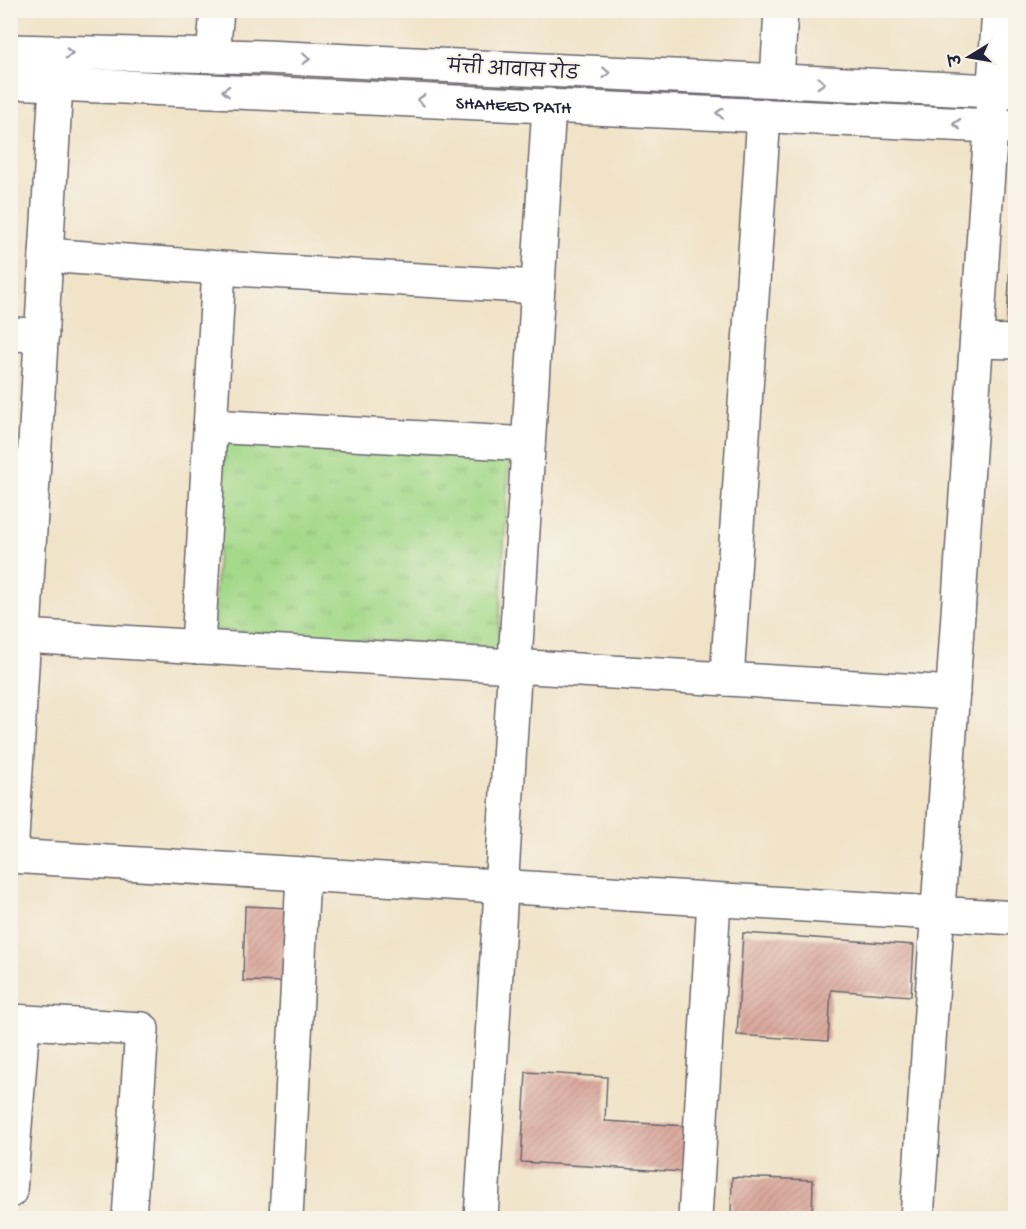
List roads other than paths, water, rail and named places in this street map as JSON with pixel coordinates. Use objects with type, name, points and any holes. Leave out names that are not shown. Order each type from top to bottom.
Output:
[{"type":"street","points":[[213,56],[218,10]]},
{"type":"street","points":[[777,81],[781,10]]},
{"type":"street","points":[[917,1218],[978,341],[1004,127],[1005,92],[999,10]]},
{"type":"street","name":"मंत्ती आवास रोड","points":[[10,51],[265,57],[1005,92]]},
{"type":"street","name":"SHAHEED PATH","points":[[10,82],[1004,127]]},
{"type":"street","points":[[56,84],[46,255],[26,334],[24,636],[11,856],[1016,918]]},
{"type":"street","points":[[481,1218],[549,105]]},
{"type":"street","points":[[727,679],[764,115]]},
{"type":"street","points":[[46,255],[538,287]]},
{"type":"street","points":[[198,647],[219,268]]},
{"type":"street","points":[[978,341],[1016,342]]},
{"type":"street","points":[[210,426],[528,444]]},
{"type":"street","points":[[24,636],[953,693]]},
{"type":"street","points":[[286,1218],[303,875]]},
{"type":"street","points":[[695,1218],[714,900]]},
{"type":"street","points":[[10,1191],[17,1022],[142,1029],[129,1218]]}]
